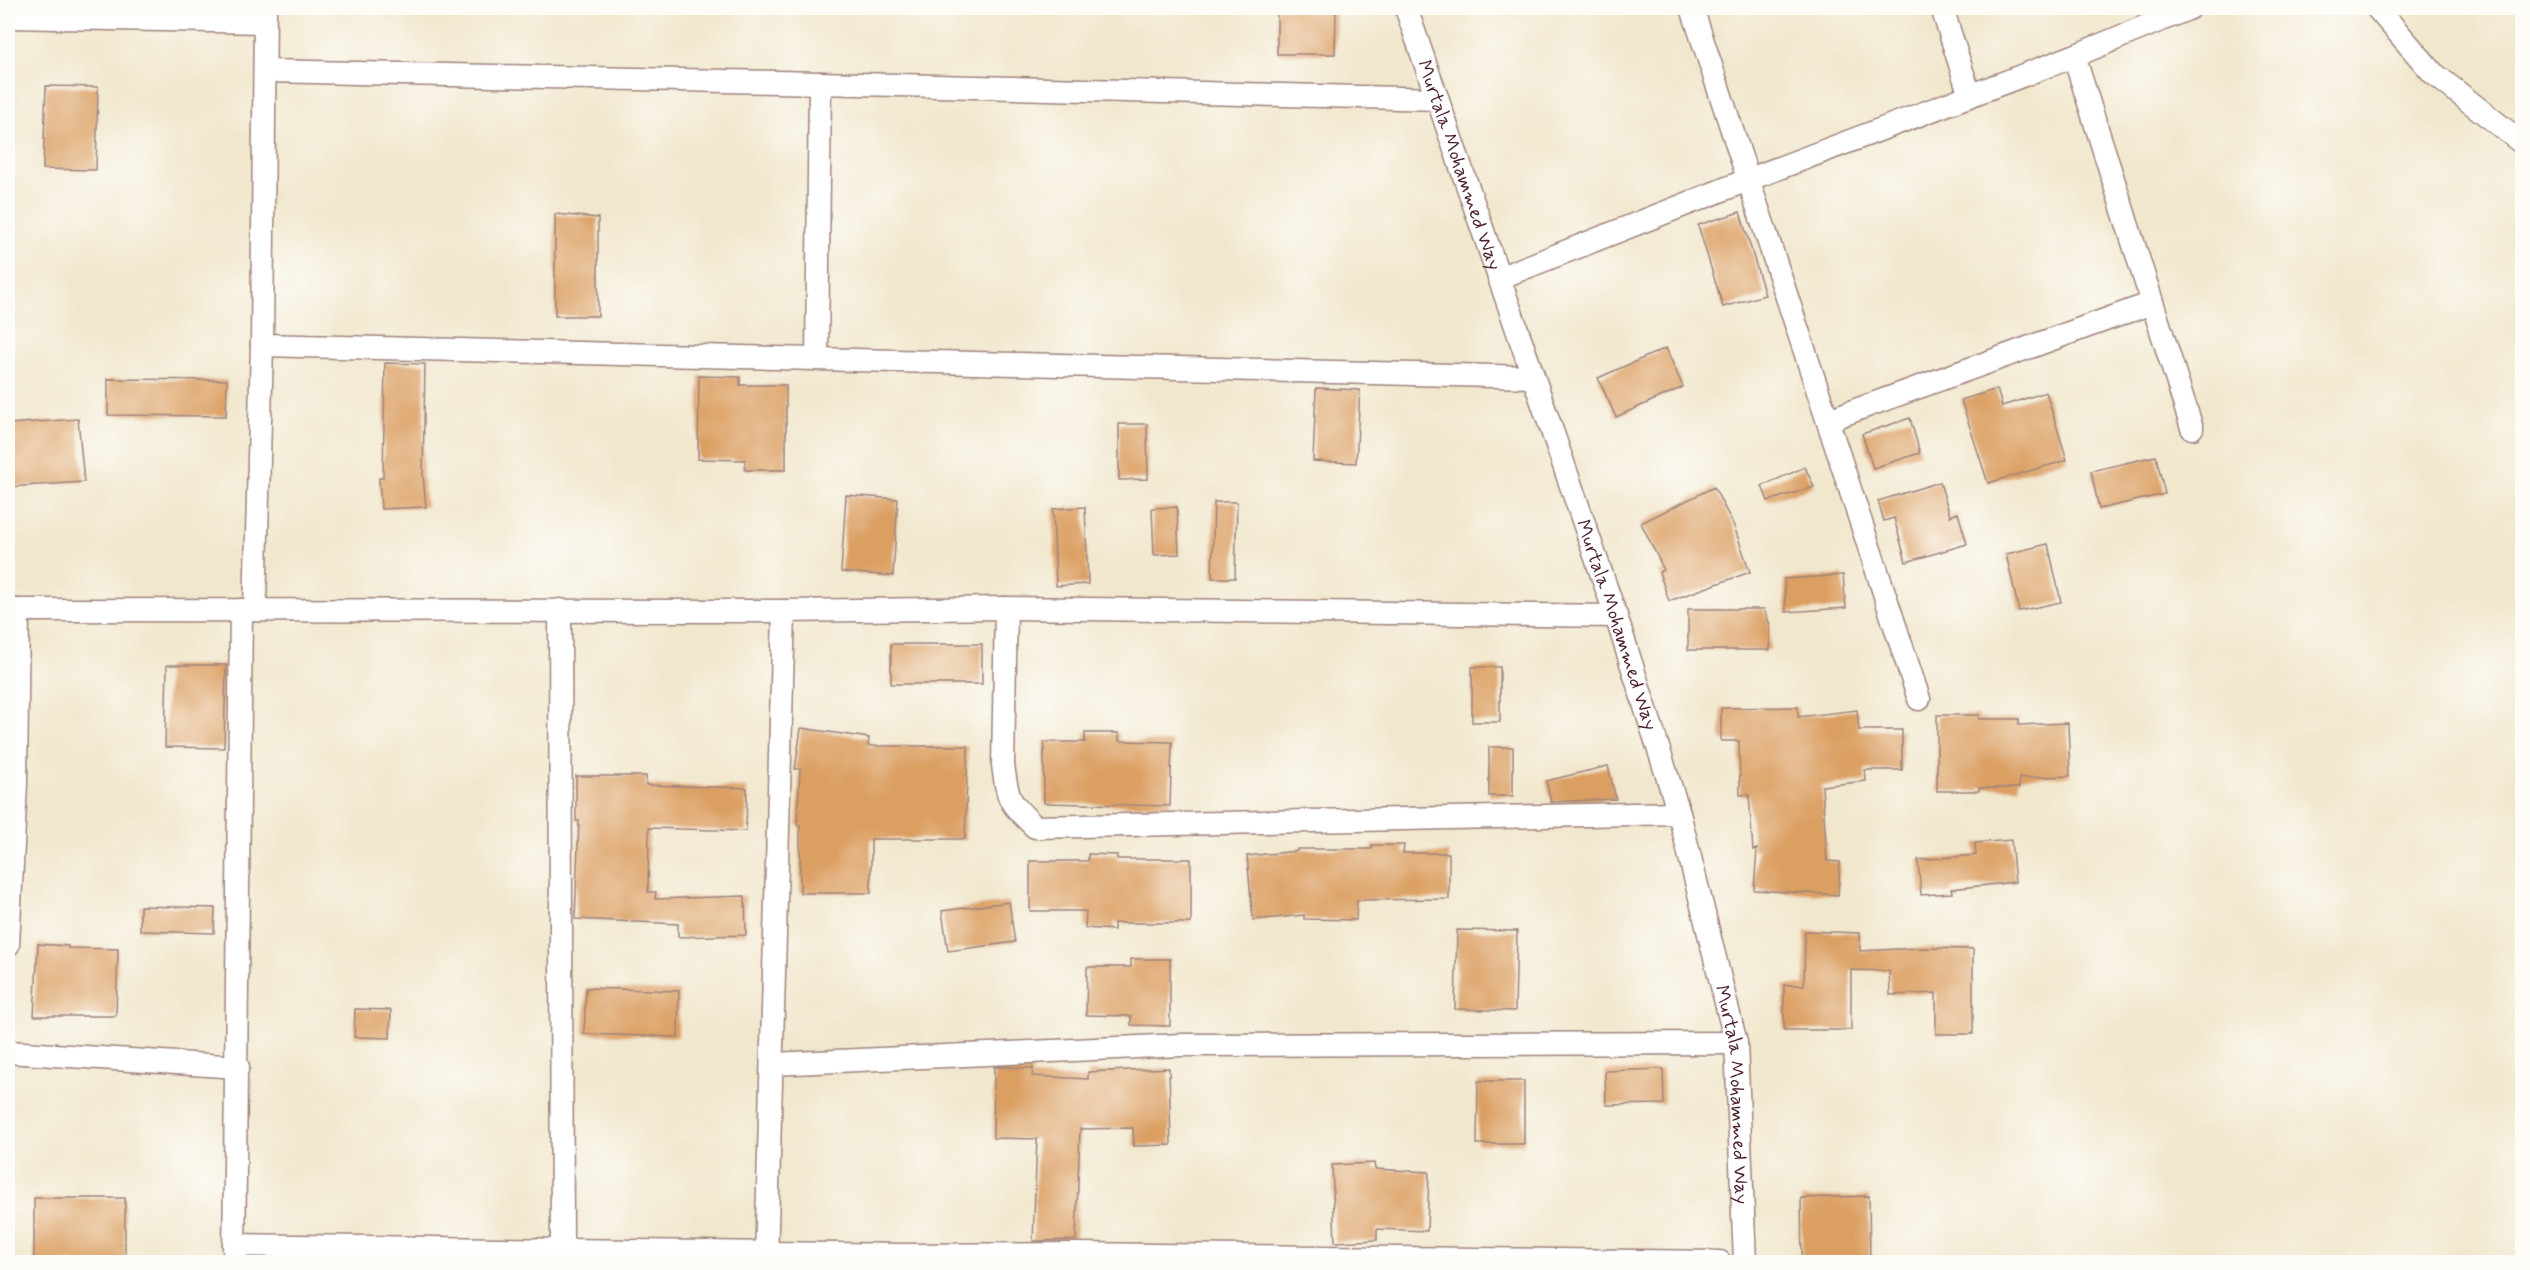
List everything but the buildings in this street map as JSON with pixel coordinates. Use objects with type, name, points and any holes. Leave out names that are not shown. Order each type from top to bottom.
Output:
[{"type":"street","name":"Murtala Mohammed Way","points":[[1406,8],[1616,616],[1679,813],[1736,1042],[1745,1263]]},
{"type":"street","points":[[1692,8],[1919,699]]},
{"type":"street","points":[[1942,8],[1970,96]]},
{"type":"street","points":[[1499,278],[1750,179],[2074,56],[2190,8]]},
{"type":"street","points":[[2377,8],[2433,74],[2523,143]]},
{"type":"street","points":[[10,14],[264,15],[266,71],[262,345],[248,610],[234,1254],[483,1255],[562,1249],[766,1258],[901,1256],[1720,1263]]},
{"type":"street","points":[[2074,56],[2192,428]]},
{"type":"street","points":[[266,71],[1438,99]]},
{"type":"street","points":[[816,357],[820,83]]},
{"type":"street","points":[[1828,420],[2152,303]]},
{"type":"street","points":[[262,345],[816,357],[1533,377]]},
{"type":"street","points":[[1006,608],[1003,765],[1006,789],[1011,804],[1035,827],[1679,813]]},
{"type":"street","points":[[8,945],[16,784],[13,610],[784,611],[1006,608],[1616,616]]},
{"type":"street","points":[[560,610],[562,1249]]},
{"type":"street","points":[[766,1258],[784,611]]},
{"type":"street","points":[[773,1064],[1181,1046],[1736,1042]]},
{"type":"street","points":[[8,1052],[238,1067]]}]
